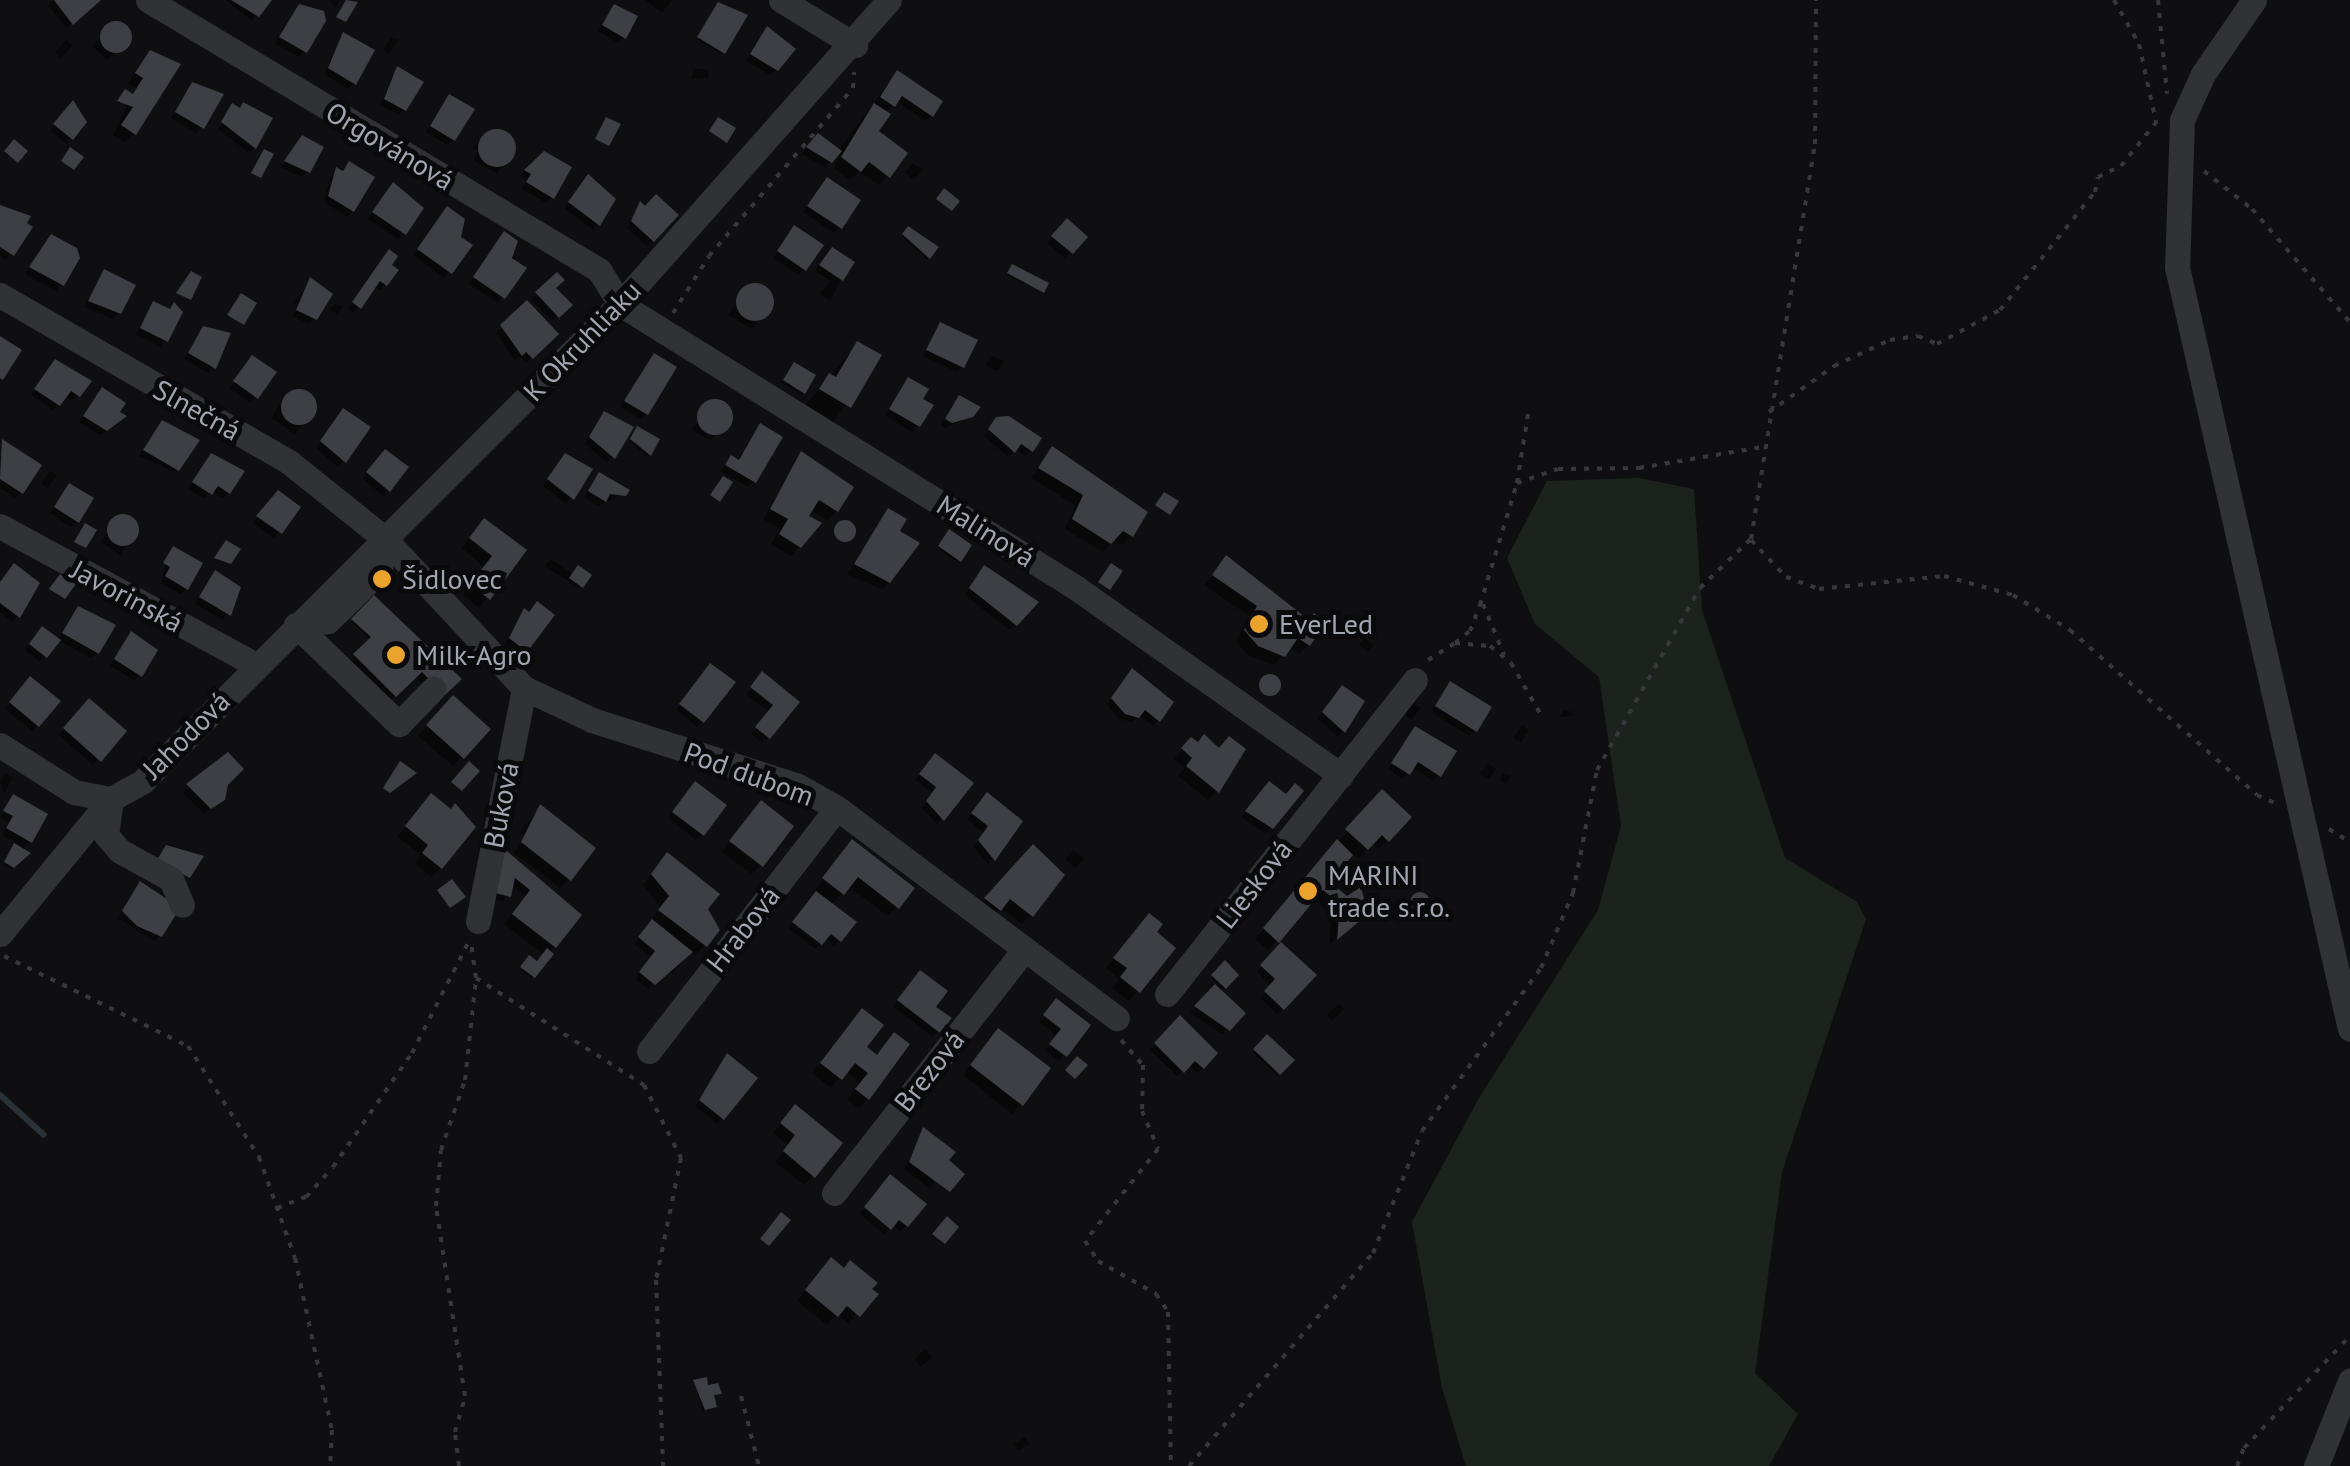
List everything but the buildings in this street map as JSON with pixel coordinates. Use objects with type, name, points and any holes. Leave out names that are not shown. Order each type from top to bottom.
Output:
[{"type":"street","name":"Orgovánová","points":[[148,0],[599,270],[620,304]]},
{"type":"street","points":[[780,0],[848,52]]},
{"type":"street","name":"K Okruhliaku","points":[[256,665],[620,304],[848,52],[889,0]]},
{"type":"street","points":[[2254,0],[2204,74],[2182,120],[2176,150],[2178,267],[2350,1029]]},
{"type":"street","name":"Slnečná","points":[[0,295],[288,462],[386,539]]},
{"type":"street","name":"Malinová","points":[[620,304],[1076,587],[1340,774]]},
{"type":"street","name":"Javorinská","points":[[0,526],[256,665]]},
{"type":"street","name":"Pod dubom","points":[[386,539],[524,688],[592,720],[796,785],[837,808],[1117,1018]]},
{"type":"street","points":[[296,625],[399,724],[433,689]]},
{"type":"street","name":"Jahodová","points":[[0,934],[111,799],[144,781],[256,665]]},
{"type":"street","name":"Liesková","points":[[1167,994],[1415,680]]},
{"type":"street","name":"Buková","points":[[474,930],[524,688]]},
{"type":"street","points":[[0,745],[74,792],[111,799],[106,835],[120,850],[171,879],[182,904]]},
{"type":"street","name":"Hrabová","points":[[650,1051],[837,808]]},
{"type":"street","name":"Brezová","points":[[834,1193],[1024,950]]},
{"type":"street","points":[[2316,1466],[2350,1382]]},
{"type":"path","points":[[1189,1466],[1373,1253],[1422,1131],[1541,968],[1573,894],[1597,770],[1700,588],[1750,540],[1762,447],[1815,144],[1816,0]]},
{"type":"path","points":[[2114,0],[2140,44],[2156,122],[2176,150],[2252,209],[2350,322]]},
{"type":"path","points":[[1769,412],[1834,366],[1890,340],[1918,336],[1938,344],[2000,310],[2095,192],[2098,177],[2121,166],[2168,107],[2158,0]]},
{"type":"path","points":[[662,330],[709,256],[853,88],[856,74],[848,52]]},
{"type":"path","points":[[1415,680],[1433,652],[1470,631],[1517,483],[1528,414]]},
{"type":"path","points":[[1517,483],[1558,469],[1638,468],[1762,447]]},
{"type":"path","points":[[1750,540],[1786,577],[1819,590],[1944,576],[2013,595],[2070,630],[2257,795],[2350,842]]},
{"type":"path","points":[[1482,600],[1507,660],[1541,715]]},
{"type":"path","points":[[1456,642],[1490,646],[1507,660]]},
{"type":"path","points":[[459,1466],[456,1419],[465,1396],[436,1206],[442,1150],[465,1080],[476,978],[474,930]]},
{"type":"path","points":[[277,1208],[306,1197],[333,1167],[412,1053],[474,930]]},
{"type":"path","points":[[0,954],[188,1046],[259,1157],[295,1258],[332,1430],[330,1466]]},
{"type":"path","points":[[476,978],[644,1085],[681,1158],[656,1280],[663,1466]]},
{"type":"path","points":[[1117,1018],[1115,1034],[1142,1065],[1142,1111],[1158,1149],[1085,1241],[1098,1261],[1156,1294],[1168,1312],[1171,1466]]},
{"type":"path","points":[[2237,1466],[2244,1448],[2350,1336]]},
{"type":"path","points":[[740,1396],[759,1466]]},
{"type":"shaded area","points":[[1639,478],[1694,489],[1702,610],[1785,858],[1857,902],[1866,919],[1782,1172],[1755,1373],[1798,1414],[1769,1466],[1466,1466],[1442,1388],[1412,1222],[1479,1098],[1598,910],[1621,826],[1599,677],[1535,624],[1507,558],[1547,481]]},
{"type":"waterway","points":[[0,1095],[44,1135]]},
{"type":"place","name":"Šidlovec","points":[[382,579]]},
{"type":"place","name":"EverLed","points":[[1259,624]]},
{"type":"place","name":"Milk-Agro","points":[[396,655]]},
{"type":"place","name":"MARINI trade s.r.o.","points":[[1308,891]]}]
